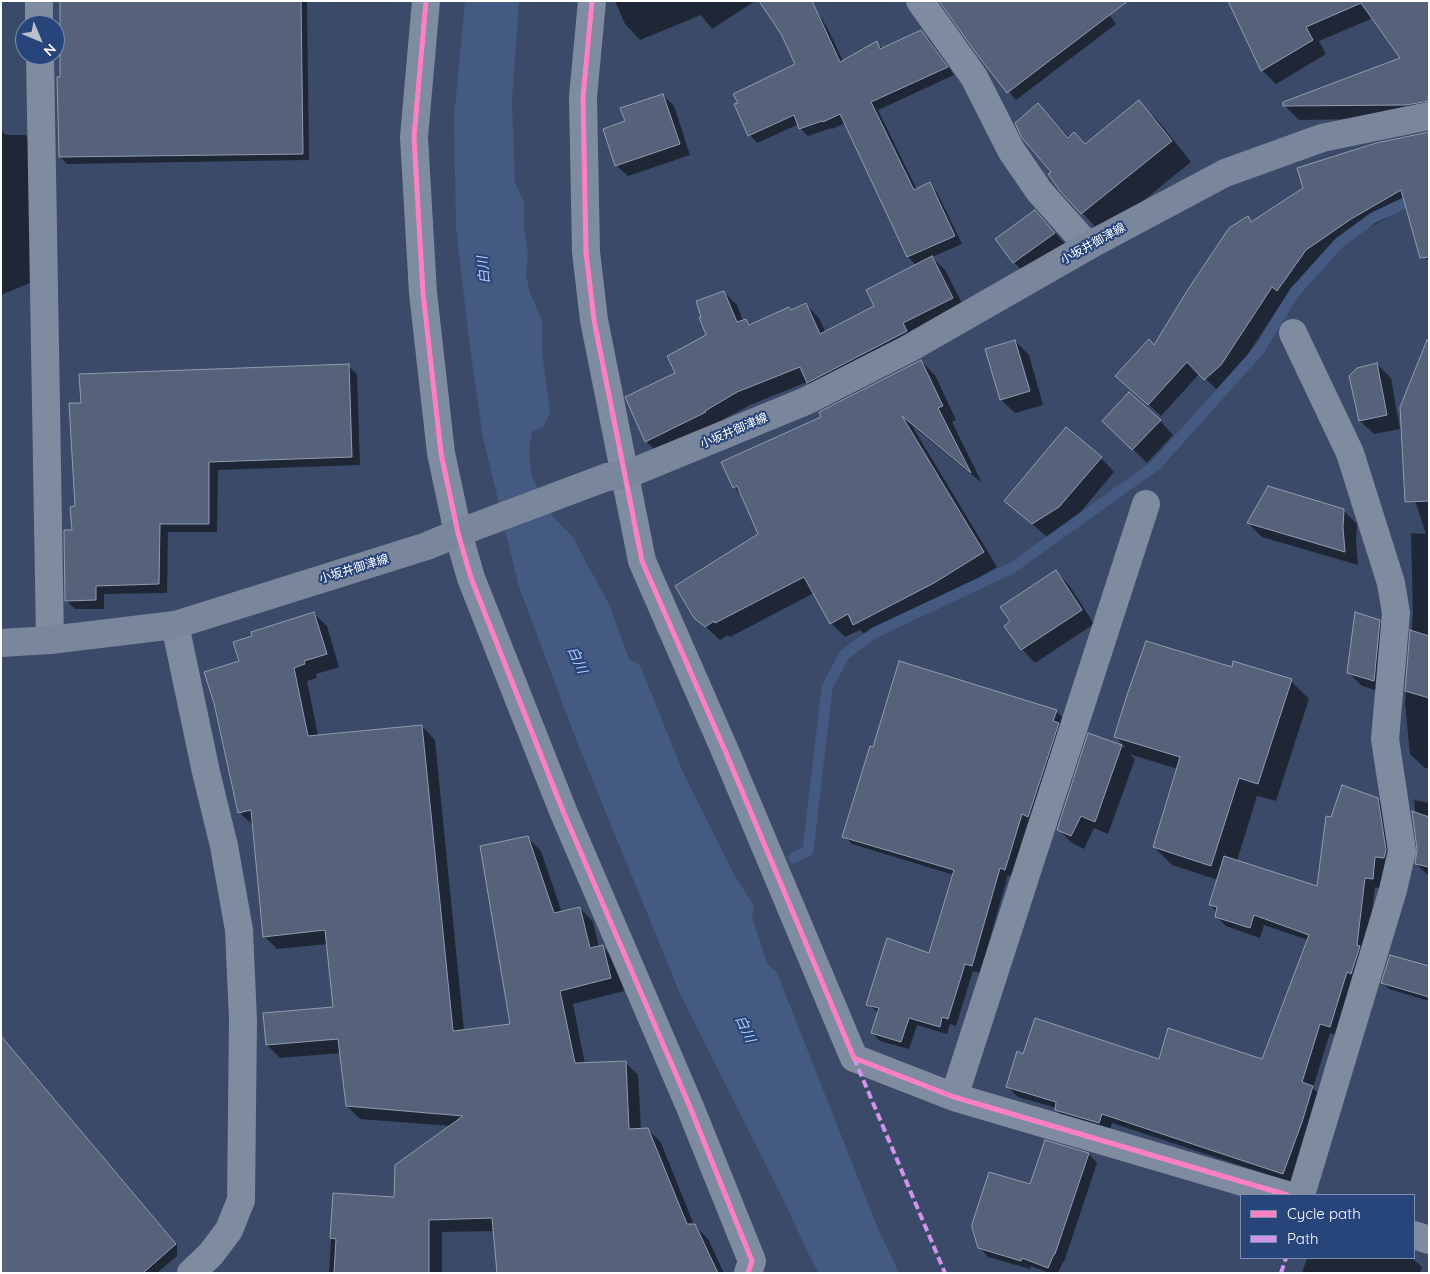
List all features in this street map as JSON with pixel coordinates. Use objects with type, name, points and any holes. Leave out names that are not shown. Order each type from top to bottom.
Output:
[{"type":"main road","name":"小坂井御津線","points":[[1,643],[50,640],[175,625],[427,546],[617,476],[806,401],[908,349],[1088,246],[1225,174],[1322,138],[1429,116]]},
{"type":"street","points":[[39,1],[40,15]]},
{"type":"street","points":[[426,1],[414,137],[423,293],[441,452],[467,530],[471,578],[563,811],[690,1107],[752,1261],[748,1273]]},
{"type":"street","points":[[592,1],[583,97],[586,252],[617,476],[642,561],[726,753],[854,1058],[954,1096],[1284,1194]]},
{"type":"street","points":[[920,1],[974,77],[1017,158],[1039,191],[1088,246]]},
{"type":"street","points":[[40,65],[50,640]]},
{"type":"street","points":[[1293,333],[1350,453],[1391,583],[1396,613],[1385,739],[1402,851],[1393,890],[1301,1194]]},
{"type":"street","points":[[954,1096],[1146,504]]},
{"type":"street","points":[[175,625],[206,772],[224,846],[239,930],[243,1020],[241,1200],[230,1230],[211,1254],[191,1273]]},
{"type":"street","points":[[1415,1235],[1429,1240]]},
{"type":"water","name":"白川","points":[[465,1],[519,1],[512,100],[515,182],[524,203],[524,229],[528,253],[526,275],[530,293],[542,320],[542,351],[550,413],[543,427],[532,432],[529,450],[532,477],[553,517],[572,536],[609,604],[629,659],[640,665],[683,772],[735,876],[754,906],[752,917],[767,963],[777,973],[877,1226],[899,1273],[819,1273],[809,1255],[783,1199],[681,996],[575,737],[518,584],[482,433],[456,228],[454,118]]},
{"type":"building","points":[[60,1],[301,1],[303,154],[59,157],[57,77],[60,77],[60,65],[65,65],[65,15],[60,15]]},
{"type":"building","points":[[759,1],[812,1],[840,62],[877,41],[880,49],[921,30],[948,67],[871,102],[914,190],[930,182],[955,236],[907,257],[840,114],[823,122],[799,129],[794,115],[748,136],[734,104],[738,103],[733,94],[795,64],[781,34]]},
{"type":"building","points":[[939,1],[1128,1],[1007,93]]},
{"type":"building","points":[[1228,1],[1429,1],[1429,101],[1406,105],[1283,106],[1283,102],[1400,58],[1361,3],[1306,27],[1313,40],[1261,71]]},
{"type":"building","points":[[663,94],[680,144],[615,166],[603,129],[625,121],[620,108]]},
{"type":"building","points":[[1139,100],[1172,141],[1081,214],[1060,191],[1048,174],[1051,172],[1022,138],[1015,123],[1038,103],[1068,138],[1074,132],[1085,144]]},
{"type":"building","points":[[1429,132],[1429,257],[1420,258],[1401,190],[1351,219],[1306,250],[1277,291],[1272,287],[1221,365],[1204,380],[1187,362],[1148,405],[1115,376],[1149,339],[1154,345],[1229,228],[1248,216],[1251,222],[1303,188],[1297,168],[1376,143]]},
{"type":"building","points":[[1035,210],[1055,233],[1013,263],[995,239]]},
{"type":"building","points":[[932,256],[953,298],[903,323],[907,331],[807,383],[800,367],[737,392],[706,412],[645,442],[625,397],[675,373],[667,356],[706,335],[699,317],[701,317],[696,301],[724,291],[737,322],[746,319],[749,325],[789,307],[791,310],[806,303],[820,334],[874,306],[866,290]]},
{"type":"building","points":[[1015,340],[1030,391],[1000,400],[985,349]]},
{"type":"building","points":[[1427,340],[1429,340],[1429,501],[1405,502],[1400,407]]},
{"type":"building","points":[[921,360],[943,406],[938,408],[971,473],[902,416],[984,552],[934,583],[853,625],[848,614],[830,624],[804,577],[705,627],[694,618],[675,586],[758,534],[737,486],[733,488],[721,462],[821,417],[819,412]]},
{"type":"building","points":[[1377,363],[1387,415],[1359,421],[1349,376],[1357,368]]},
{"type":"building","points":[[349,364],[352,457],[209,462],[209,524],[160,524],[159,584],[96,586],[96,600],[65,601],[64,530],[72,530],[70,507],[75,506],[69,403],[81,403],[79,374]]},
{"type":"building","points":[[1129,392],[1161,420],[1132,450],[1102,421]]},
{"type":"building","points":[[1066,427],[1102,457],[1059,507],[1032,524],[1004,501]]},
{"type":"building","points":[[1268,486],[1344,509],[1345,552],[1247,523]]},
{"type":"building","points":[[1056,570],[1082,610],[1021,650],[1004,626],[1010,621],[1000,607]]},
{"type":"building","points":[[314,612],[327,654],[304,661],[305,664],[294,668],[308,736],[422,725],[453,1031],[510,1024],[480,846],[528,836],[554,913],[580,907],[590,948],[603,945],[611,978],[560,991],[575,1063],[626,1061],[629,1129],[648,1128],[687,1224],[695,1224],[718,1273],[497,1273],[492,1218],[429,1220],[429,1273],[334,1273],[336,1239],[330,1238],[333,1193],[394,1197],[395,1165],[463,1116],[346,1106],[338,1039],[266,1045],[263,1013],[333,1007],[325,930],[263,937],[251,810],[238,813],[214,703],[204,672],[239,661],[233,642],[252,636],[251,632]]},
{"type":"building","points":[[1355,612],[1380,620],[1374,681],[1347,673]]},
{"type":"building","points":[[1410,630],[1429,636],[1429,698],[1405,691]]},
{"type":"building","points":[[1146,641],[1232,667],[1233,661],[1292,679],[1258,784],[1239,778],[1211,866],[1153,847],[1180,757],[1114,737]]},
{"type":"building","points":[[899,661],[1057,710],[1053,721],[1059,723],[1028,817],[1022,814],[1005,870],[1000,868],[972,966],[965,964],[948,1019],[942,1017],[940,1027],[909,1018],[901,1042],[871,1033],[879,1008],[866,1005],[887,938],[929,953],[954,870],[842,837],[870,746],[873,747]]},
{"type":"building","points":[[1088,733],[1122,745],[1095,822],[1081,816],[1071,836],[1057,830]]},
{"type":"building","points":[[1342,785],[1378,798],[1386,850],[1384,858],[1375,857],[1373,879],[1365,878],[1357,945],[1360,946],[1351,974],[1347,972],[1330,1027],[1320,1024],[1302,1082],[1313,1086],[1283,1174],[1102,1114],[1099,1123],[1055,1110],[1056,1102],[1006,1087],[1017,1051],[1023,1054],[1035,1018],[1159,1059],[1168,1028],[1262,1059],[1309,935],[1254,915],[1250,928],[1215,917],[1217,907],[1209,905],[1224,856],[1317,886],[1326,816],[1331,817]]},
{"type":"building","points":[[1412,811],[1429,817],[1429,867],[1415,864],[1417,849]]},
{"type":"building","points":[[1390,955],[1429,966],[1429,997],[1381,983]]},
{"type":"building","points":[[1,1036],[176,1244],[143,1273],[1,1273]]},
{"type":"building","points":[[1045,1140],[1089,1153],[1055,1254],[1048,1268],[1022,1258],[1021,1261],[978,1248],[972,1228],[989,1172],[1030,1184]]},
{"type":"waterway","points":[[794,858],[808,851],[827,688],[844,655],[874,633],[1012,568],[1156,465],[1260,349],[1294,293],[1339,243],[1373,218],[1417,197]]},
{"type":"marked path","points":[[854,1058],[945,1273]]},
{"type":"marked path","points":[[1281,1273],[1286,1259]]},
{"type":"cycle path","points":[[426,1],[414,137],[423,293],[441,453],[458,533],[471,578],[563,811],[690,1107],[752,1261],[748,1273]]},
{"type":"cycle path","points":[[592,1],[583,97],[586,252],[594,320],[642,561],[726,753],[854,1058],[954,1097],[1284,1194]]}]
